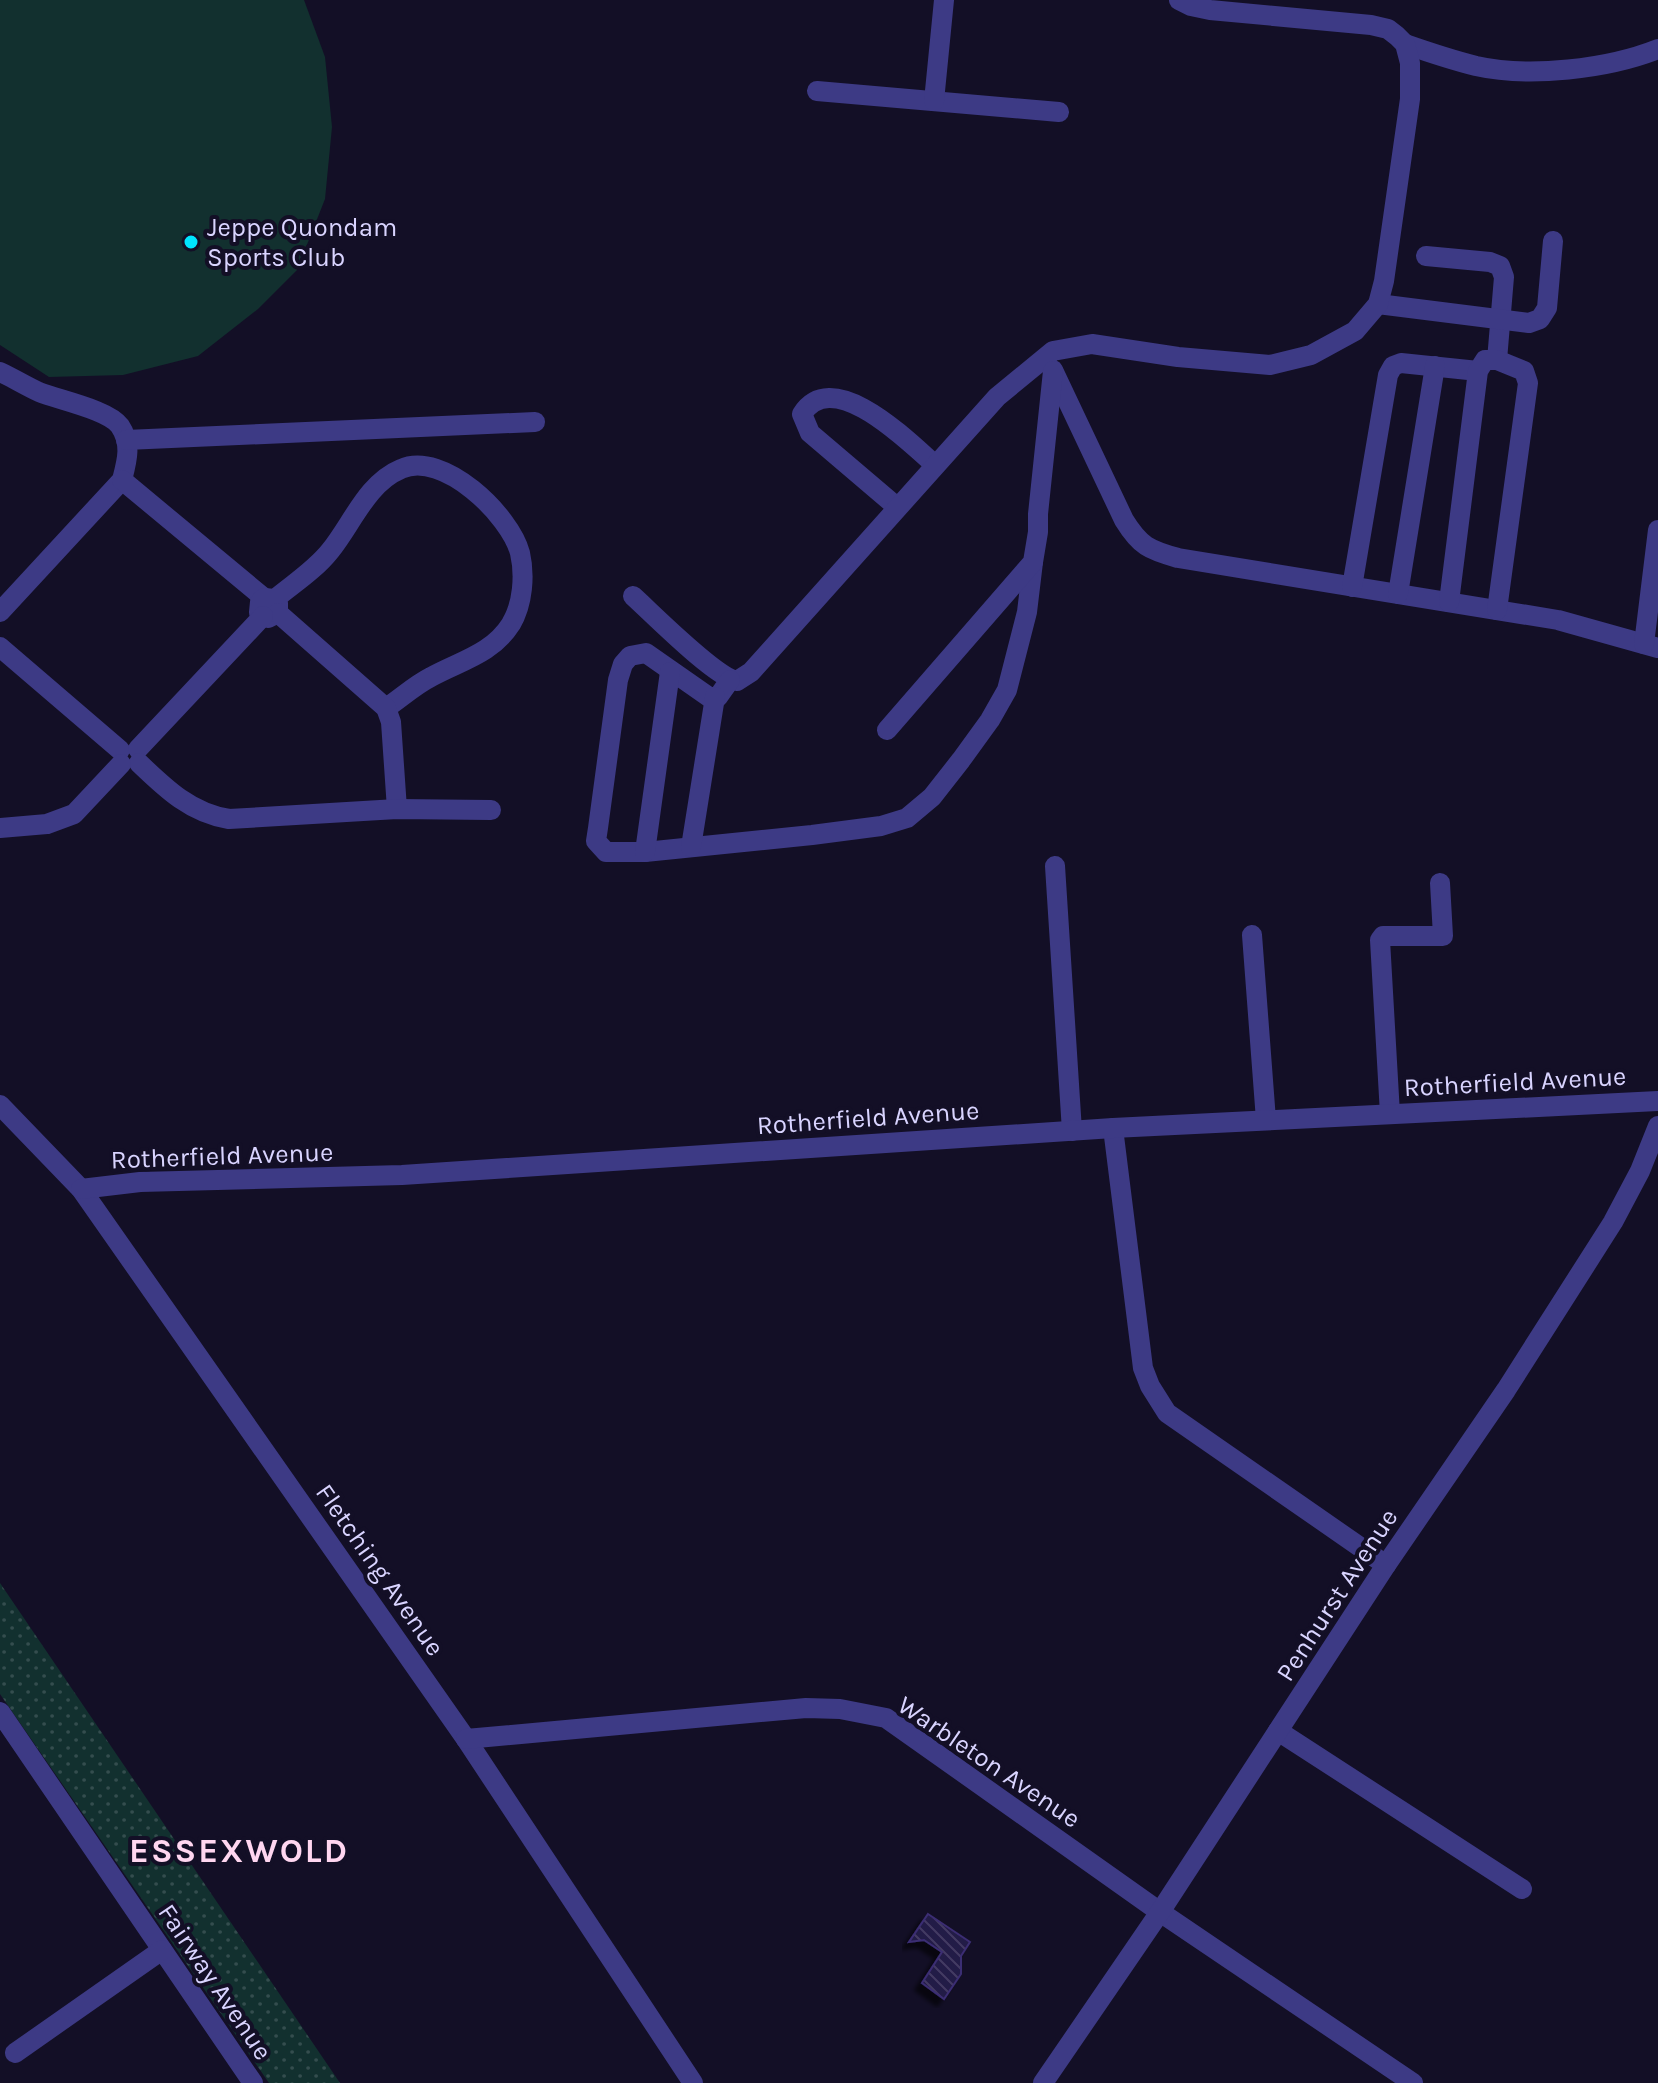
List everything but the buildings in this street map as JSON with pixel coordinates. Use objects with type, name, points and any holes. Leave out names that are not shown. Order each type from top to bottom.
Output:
[{"type":"street","points":[[934,101],[944,0]]},
{"type":"street","points":[[1179,0],[1210,10],[1371,25],[1388,29],[1405,44],[1478,67],[1525,71],[1630,60],[1658,49]]},
{"type":"street","points":[[633,596],[730,680],[737,681],[751,672],[997,397],[1053,360],[1092,344],[1178,357],[1270,365],[1311,355],[1336,343],[1365,322],[1378,304],[1384,281],[1410,99],[1410,63],[1405,44]]},
{"type":"street","points":[[817,91],[1059,112]]},
{"type":"street","points":[[1378,304],[1529,323],[1540,319],[1547,308],[1553,241]]},
{"type":"street","points":[[1426,256],[1490,262],[1500,266],[1504,277],[1497,360]]},
{"type":"street","points":[[715,697],[709,697],[646,653],[630,656],[623,664],[618,680],[596,841],[606,852],[645,852],[881,826],[907,818],[932,797],[983,730],[1007,690],[1027,612],[1038,532],[1053,360]]},
{"type":"street","points":[[1053,360],[1124,520],[1134,537],[1148,550],[1178,558],[1558,620],[1651,646],[1658,530]]},
{"type":"street","points":[[1449,602],[1478,371],[1485,360],[1497,360],[1524,371],[1528,383],[1497,610]]},
{"type":"street","points":[[1352,587],[1388,375],[1393,366],[1401,363],[1478,371]]},
{"type":"street","points":[[1398,594],[1435,366]]},
{"type":"street","points":[[0,372],[37,391],[102,414],[119,424],[129,457],[122,480],[0,612]]},
{"type":"street","points":[[897,507],[810,433],[802,414],[808,404],[817,399],[833,398],[870,412],[935,465]]},
{"type":"street","points":[[126,440],[535,422]]},
{"type":"street","points":[[0,828],[58,822],[74,814],[270,606],[331,551],[373,491],[399,469],[415,466],[434,468],[462,483],[494,509],[509,529],[519,552],[522,577],[520,606],[510,625],[493,644],[478,655],[430,677],[386,708]]},
{"type":"street","points":[[122,480],[386,708],[391,722],[397,809]]},
{"type":"street","points":[[887,730],[1033,562]]},
{"type":"street","points":[[0,647],[172,795],[213,817],[229,819],[397,809],[491,810]]},
{"type":"street","points":[[645,852],[670,672]]},
{"type":"street","points":[[691,847],[715,697],[730,680]]},
{"type":"street","points":[[1055,866],[1072,1131]]},
{"type":"street","points":[[1390,1114],[1381,937],[1443,936],[1440,883]]},
{"type":"street","points":[[1252,935],[1266,1120]]},
{"type":"street","name":"Rotherfield Avenue","points":[[81,1189],[140,1182],[402,1175],[1113,1128],[1658,1101]]},
{"type":"street","name":"Fletching Avenue","points":[[0,1105],[81,1189],[466,1739],[693,2083]]},
{"type":"street","name":"Penhurst Avenue","points":[[1043,2083],[1160,1912],[1386,1565],[1506,1390],[1613,1222],[1640,1171],[1658,1126]]},
{"type":"street","points":[[1113,1128],[1143,1368],[1156,1398],[1167,1413],[1386,1565]]},
{"type":"street","name":"Warbleton Avenue","points":[[466,1739],[806,1708],[840,1709],[886,1718],[1160,1912],[1413,2083]]},
{"type":"street","name":"Fairway Avenue","points":[[0,1712],[253,2083]]},
{"type":"street","points":[[1278,1731],[1522,1889]]},
{"type":"street","points":[[15,2053],[162,1950]]},
{"type":"green space","points":[[0,0],[304,0],[325,57],[332,127],[325,199],[297,270],[258,309],[198,356],[123,375],[49,377],[0,345]]},
{"type":"green space","points":[[0,1583],[340,2083],[269,2083],[0,1694]]},
{"type":"place","name":"Jeppe Quondam Sports Club","points":[[191,242]]},
{"type":"district","name":"ESSEXWOLD","points":[[239,1851]]}]
